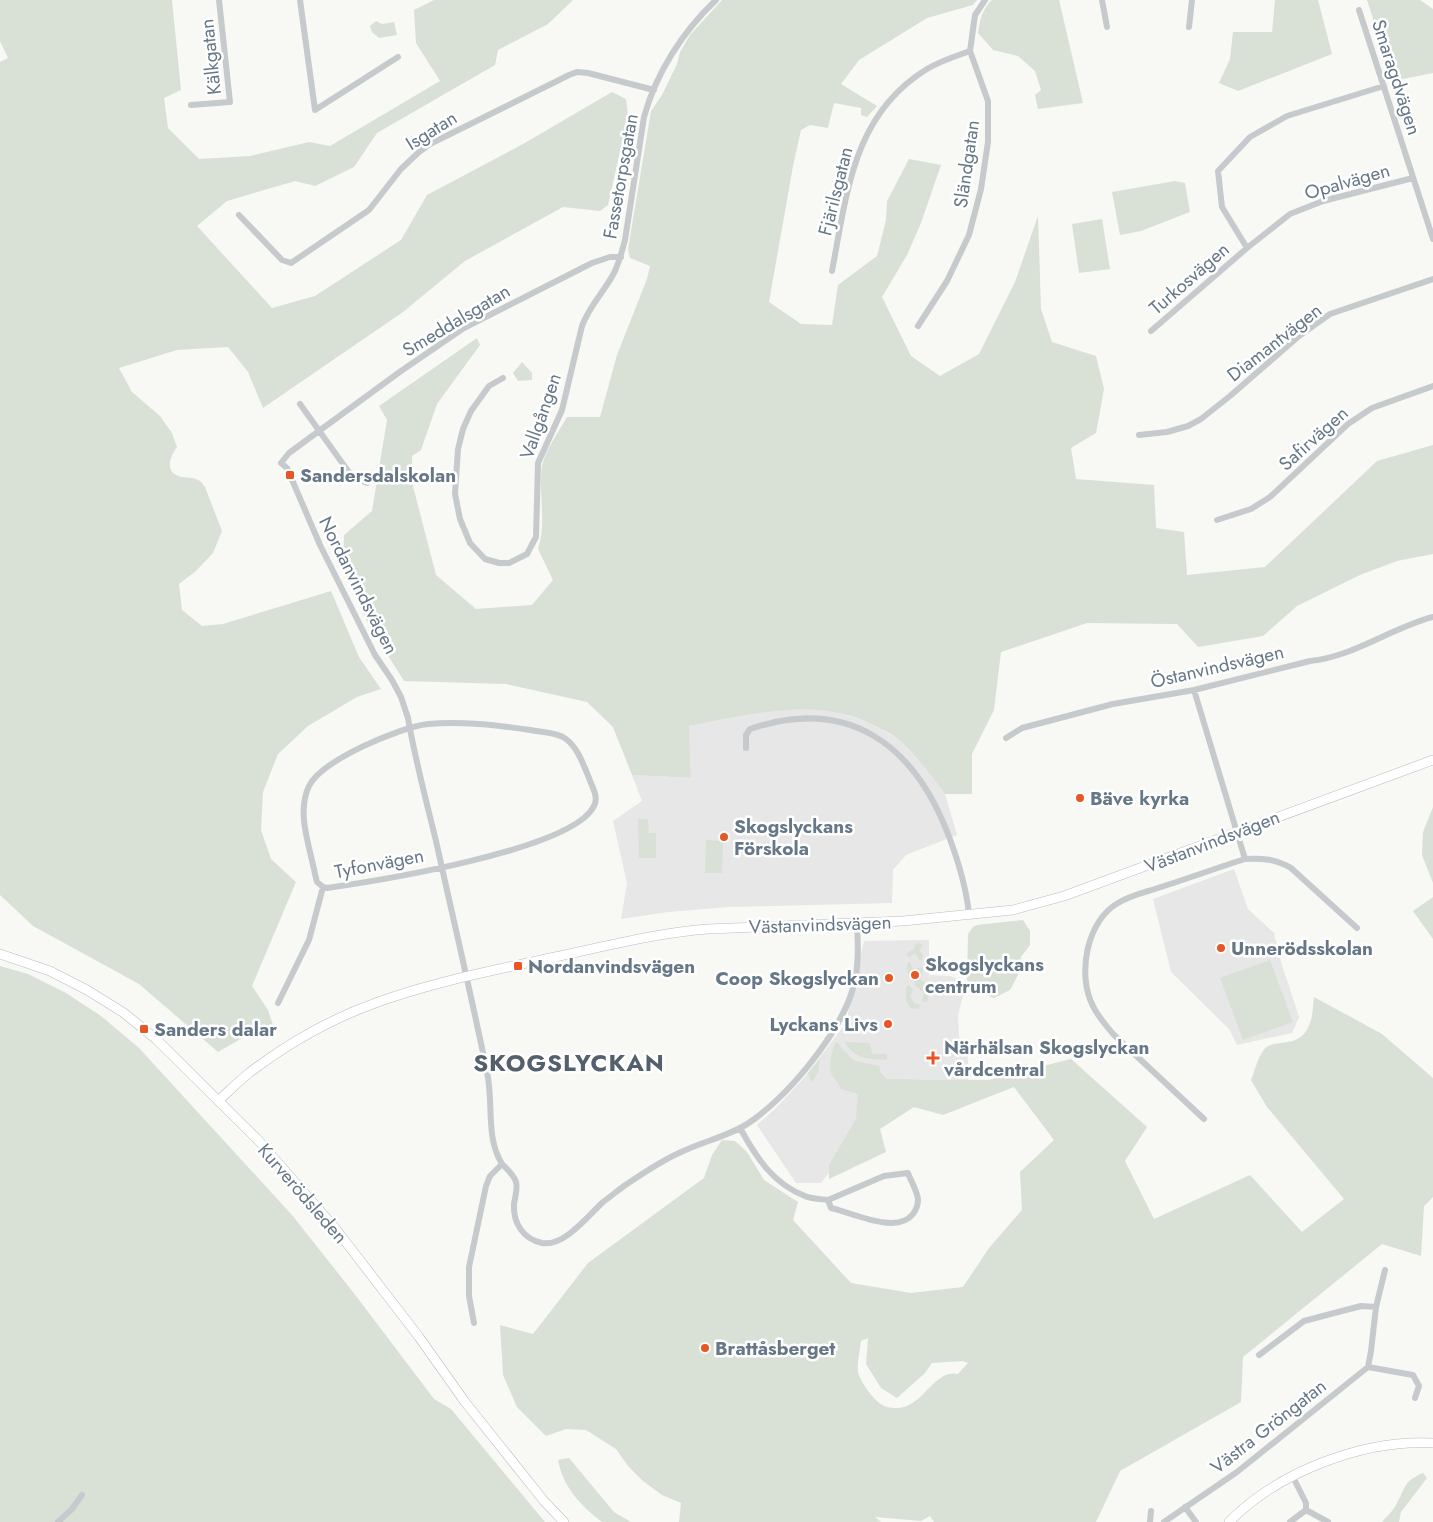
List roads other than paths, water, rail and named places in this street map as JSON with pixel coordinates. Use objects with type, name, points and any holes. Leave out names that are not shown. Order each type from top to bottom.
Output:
[{"type":"street","name":"Kälkgatan","points":[[191,105],[230,102],[219,0]]},
{"type":"street","points":[[300,0],[315,110],[398,57]]},
{"type":"street","name":"Fassetorpsgatan","points":[[621,257],[630,215],[644,117],[654,90],[675,50],[690,27],[716,0]]},
{"type":"street","name":"Sländgatan","points":[[918,326],[947,281],[965,243],[981,190],[988,142],[988,101],[970,51],[975,15],[984,0]]},
{"type":"street","points":[[1102,0],[1107,27]]},
{"type":"street","points":[[1189,27],[1192,0]]},
{"type":"street","name":"Smaragdvägen","points":[[1359,10],[1433,239]]},
{"type":"street","name":"Fjärilsgatan","points":[[832,271],[850,183],[860,147],[877,116],[903,86],[928,68],[970,51]]},
{"type":"street","name":"Isgatan","points":[[239,215],[282,260],[291,263],[369,210],[401,169],[419,152],[438,140],[569,75],[577,72],[588,73],[654,90]]},
{"type":"street","points":[[1247,248],[1222,207],[1218,171],[1250,137],[1287,116],[1384,86]]},
{"type":"street","name":"Opalvägen","points":[[1247,248],[1290,214],[1323,201],[1413,178]]},
{"type":"street","name":"Turkosvägen","points":[[1151,331],[1247,248]]},
{"type":"street","name":"Smeddalsgatan","points":[[287,468],[281,463],[289,453],[401,371],[464,328],[592,263],[610,257],[621,257]]},
{"type":"street","name":"Vallgången","points":[[503,378],[489,386],[471,411],[463,429],[458,449],[455,494],[460,519],[470,543],[485,558],[499,563],[509,563],[527,554],[536,537],[538,463],[562,410],[586,314],[614,274],[621,257]]},
{"type":"street","name":"Diamantvägen","points":[[1139,435],[1166,432],[1188,426],[1201,418],[1225,400],[1299,336],[1330,314],[1433,279]]},
{"type":"street","name":"Safirvägen","points":[[1217,520],[1251,510],[1270,497],[1348,424],[1372,408],[1433,386]]},
{"type":"street","points":[[300,404],[348,471],[356,478],[367,483]]},
{"type":"street","name":"Nordanvindsvägen","points":[[287,468],[320,545],[375,655],[401,697],[442,867],[489,1080],[494,1150],[516,1182],[515,1219],[519,1228],[525,1234],[536,1241],[554,1243],[568,1234],[612,1195],[661,1162],[740,1128],[770,1106],[824,1045],[836,1028],[848,1003],[854,985],[857,963],[857,924]]},
{"type":"street","name":"Östanvindsvägen","points":[[1006,738],[1022,728],[1113,704],[1194,690],[1310,661],[1328,659],[1402,627],[1433,616]]},
{"type":"street","points":[[1194,690],[1245,859]]},
{"type":"street","points":[[746,748],[746,735],[750,729],[783,720],[802,718],[839,721],[856,726],[879,739],[913,768],[928,790],[941,816],[960,865],[968,914]]},
{"type":"street","name":"Tyfonvägen","points":[[427,724],[484,724],[562,736],[576,749],[596,796],[594,807],[586,817],[569,828],[509,852],[385,880],[323,887],[317,882],[303,813],[304,802],[310,785],[326,768],[349,752],[410,728],[427,724]]},
{"type":"street","name":"Västanvindsvägen","points":[[218,1101],[248,1074],[291,1044],[378,1002],[411,992],[467,977],[624,942],[679,932],[708,929],[857,924],[1012,910],[1064,896],[1433,760]]},
{"type":"street","points":[[1204,1119],[1113,1034],[1100,1019],[1092,1005],[1088,992],[1086,958],[1088,945],[1098,922],[1117,903],[1245,859],[1272,860],[1291,868],[1357,928]]},
{"type":"street","points":[[278,1003],[309,940],[323,887]]},
{"type":"street","name":"Kurverödsleden","points":[[0,954],[50,971],[87,990],[124,1013],[156,1039],[259,1141],[335,1228],[413,1329],[465,1402],[544,1502],[564,1522]]},
{"type":"street","points":[[740,1128],[759,1160],[772,1176],[783,1186],[805,1196],[828,1200],[884,1176],[908,1173],[918,1198],[917,1206],[909,1218],[905,1222],[893,1223],[882,1223],[831,1208],[828,1200]]},
{"type":"street","points":[[474,1323],[469,1286],[471,1256],[486,1186],[490,1176],[502,1164]]},
{"type":"street","points":[[1385,1270],[1376,1307],[1368,1366],[1413,1375],[1420,1386],[1415,1398]]},
{"type":"street","points":[[1259,1355],[1304,1321],[1361,1306],[1376,1307]]},
{"type":"street","name":"Västra Gröngatan","points":[[1164,1522],[1238,1472],[1368,1366]]},
{"type":"street","points":[[1229,1522],[1254,1501],[1293,1476],[1335,1458],[1377,1446],[1412,1442],[1433,1443]]},
{"type":"street","points":[[1293,1476],[1306,1503],[1306,1510]]},
{"type":"street","points":[[58,1522],[72,1509],[82,1495]]},
{"type":"street","name":"Kurverödsleden","points":[[544,1502],[572,1522]]},
{"type":"street","points":[[1185,1507],[1196,1522]]},
{"type":"street","points":[[1290,1522],[1306,1510]]},
{"type":"street","points":[[1306,1510],[1328,1522]]},
{"type":"street","points":[[1150,1522],[1151,1511]]},
{"type":"place","name":"Sandersdalskolan","points":[[290,475]]},
{"type":"place","name":"Bäve kyrka","points":[[1080,798]]},
{"type":"place","name":"Skogslyckans Förskola","points":[[724,837]]},
{"type":"place","name":"Unnerödsskolan","points":[[1221,948]]},
{"type":"place","name":"Nordanvindsvägen","points":[[518,966]]},
{"type":"place","name":"Skogslyckans centrum","points":[[915,975]]},
{"type":"place","name":"Coop Skogslyckan","points":[[889,978]]},
{"type":"place","name":"Lyckans Livs","points":[[888,1024]]},
{"type":"place","name":"Sanders dalar","points":[[144,1029]]},
{"type":"place","name":"Närhälsan Skogslyckan vårdcentral","points":[[933,1058]]},
{"type":"place","name":"Brattåsberget","points":[[705,1348]]},
{"type":"district","name":"SKOGSLYCKAN","points":[[569,1063]]}]
